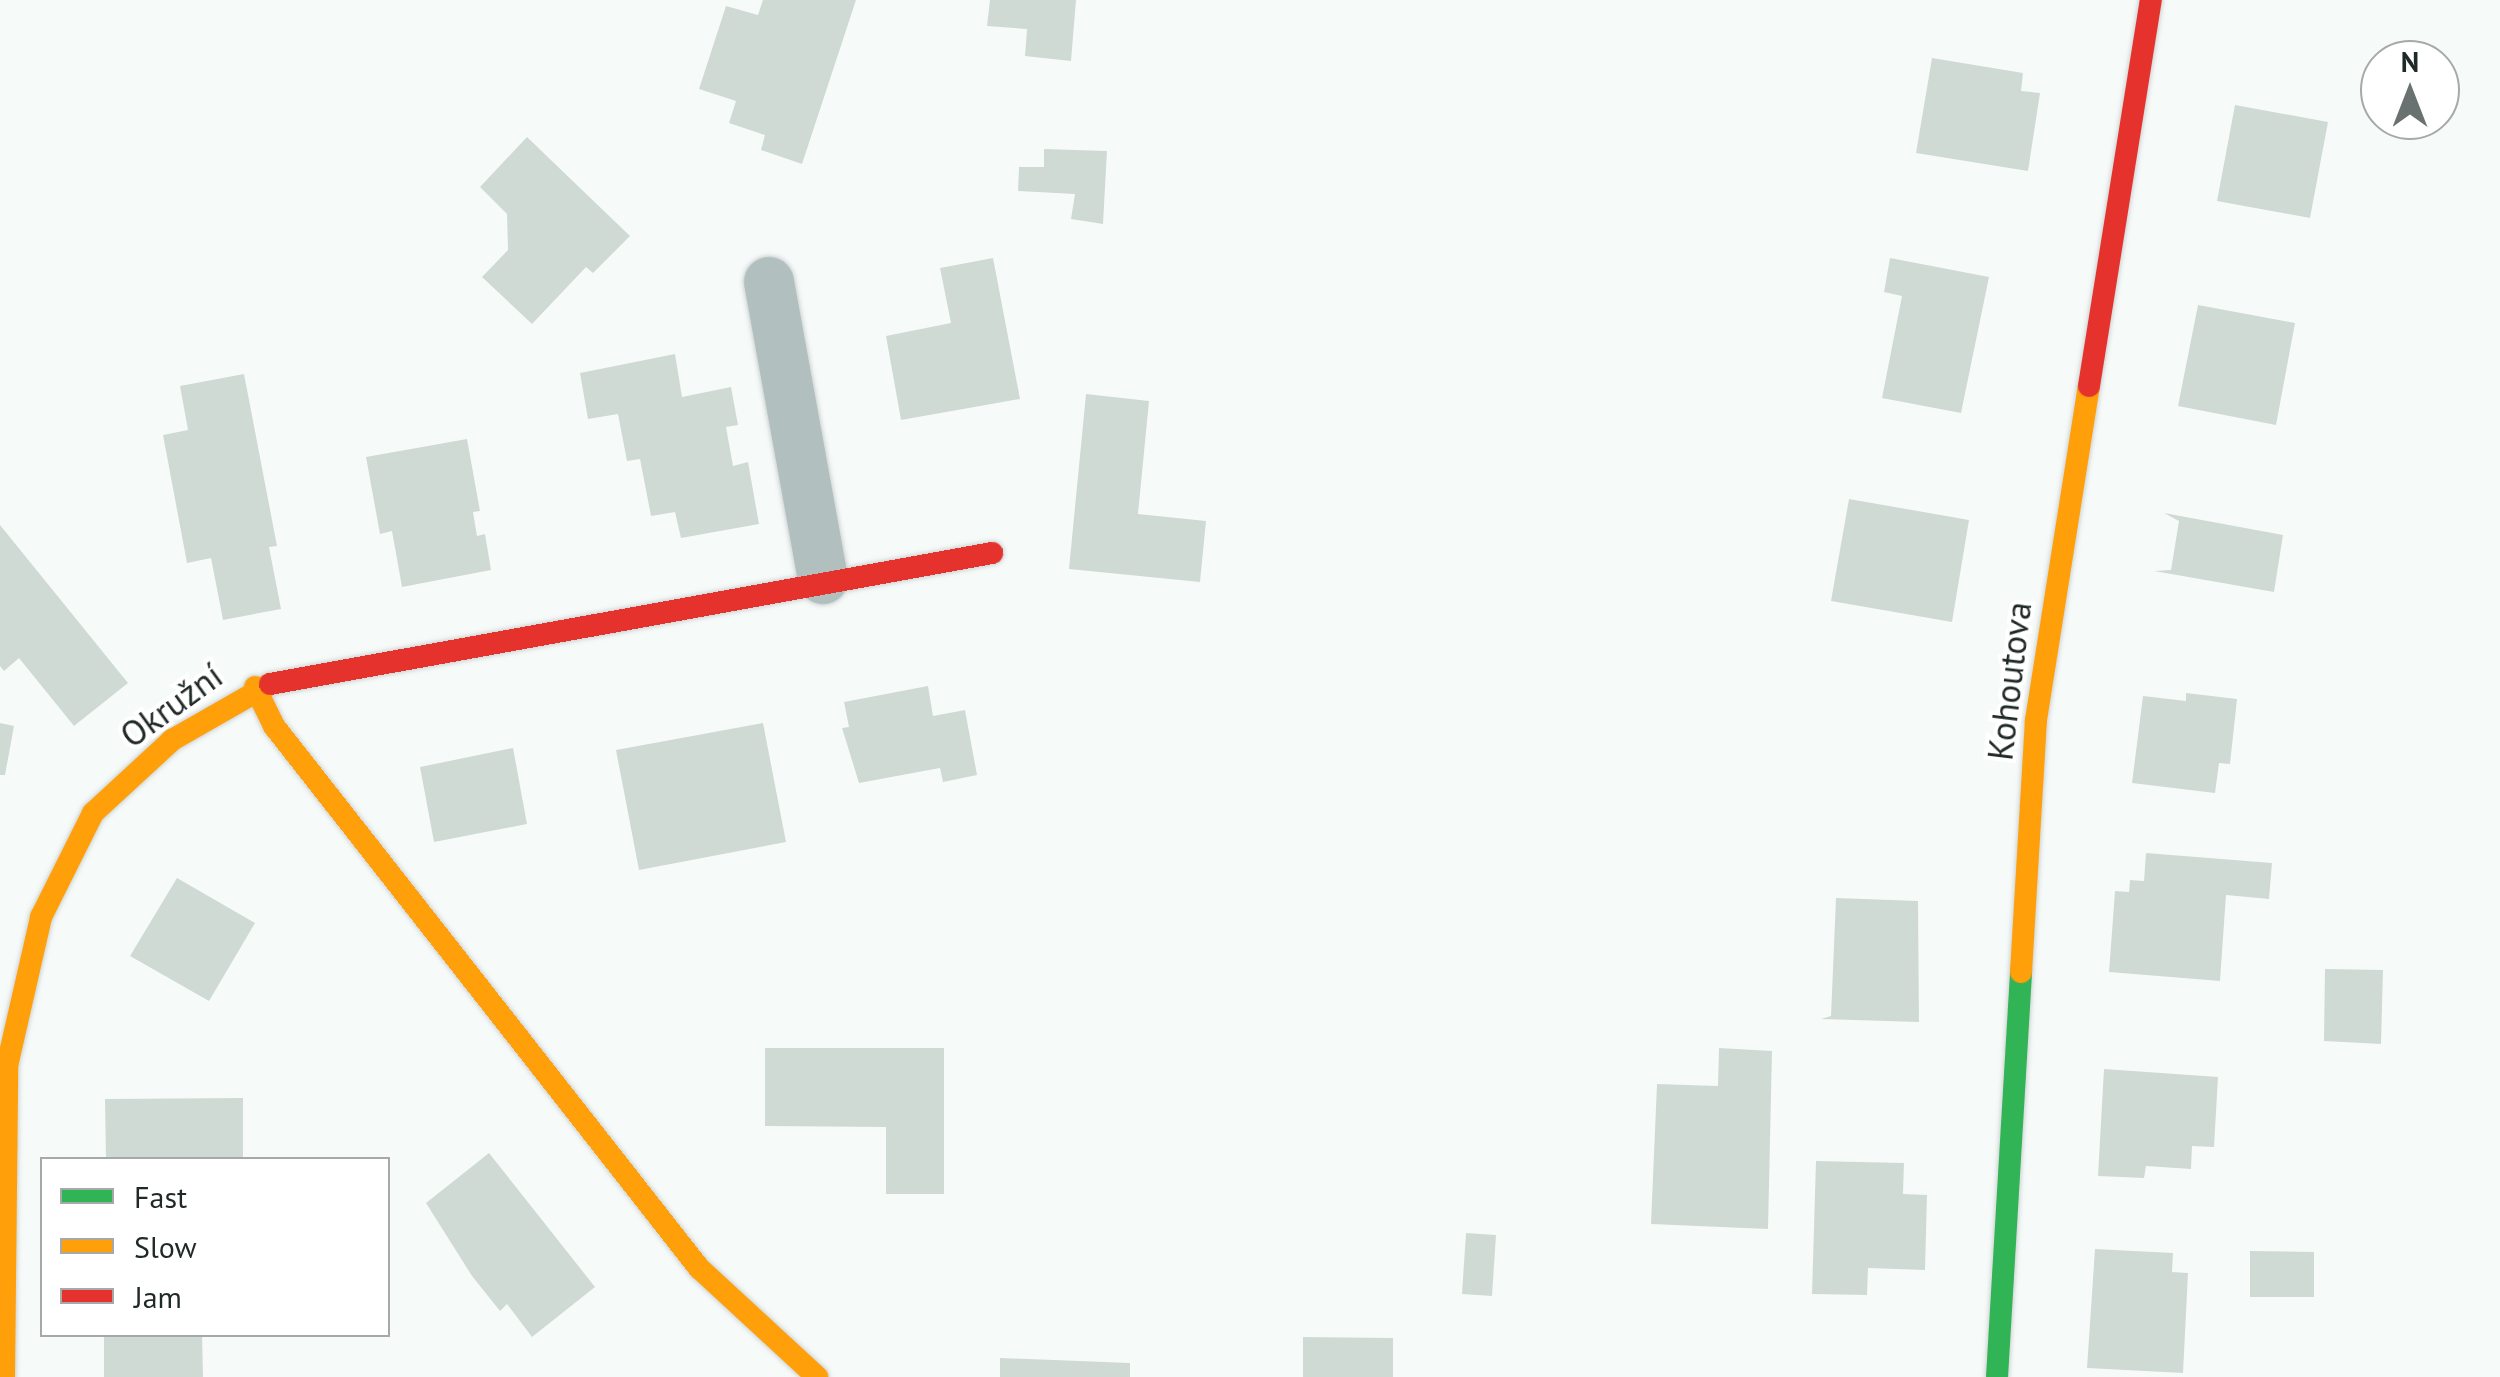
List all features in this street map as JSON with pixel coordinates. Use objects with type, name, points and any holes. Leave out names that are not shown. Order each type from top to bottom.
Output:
[{"type":"street","name":"Kohoutova","points":[[1996,1377],[2036,720],[2150,0]]},
{"type":"street","points":[[769,282],[823,579]]},
{"type":"street","name":"Okružní","points":[[4,1377],[7,1066],[41,917],[93,813],[172,740],[255,687],[823,579],[992,553]]},
{"type":"street","points":[[255,687],[274,726],[699,1268],[745,1318],[817,1377]]},
{"type":"building","points":[[763,0],[856,0],[802,164],[761,150],[765,135],[729,123],[736,101],[699,89],[726,6],[758,15]]},
{"type":"building","points":[[990,0],[1076,0],[1071,61],[1025,56],[1027,29],[987,26]]},
{"type":"building","points":[[1932,58],[2023,73],[2021,91],[2040,93],[2028,171],[1916,153]]},
{"type":"building","points":[[2235,105],[2328,122],[2310,218],[2217,201]]},
{"type":"building","points":[[527,137],[630,236],[593,273],[586,267],[532,324],[482,277],[508,250],[507,214],[480,187]]},
{"type":"building","points":[[1044,149],[1107,151],[1103,224],[1071,219],[1075,194],[1018,191],[1019,167],[1044,167]]},
{"type":"building","points":[[993,258],[1020,399],[901,420],[886,336],[951,323],[940,268]]},
{"type":"building","points":[[1890,258],[1989,277],[1961,413],[1882,398],[1902,296],[1884,292]]},
{"type":"building","points":[[2198,305],[2295,323],[2276,425],[2178,406]]},
{"type":"building","points":[[675,354],[682,397],[731,387],[738,425],[726,427],[733,466],[748,462],[759,524],[681,538],[675,512],[651,516],[640,459],[627,461],[618,414],[588,419],[580,373]]},
{"type":"building","points":[[244,374],[277,546],[269,547],[281,609],[223,620],[211,558],[187,563],[163,435],[188,430],[180,386]]},
{"type":"building","points":[[1086,394],[1149,401],[1138,514],[1206,521],[1200,582],[1069,569]]},
{"type":"building","points":[[467,439],[480,511],[473,512],[477,536],[485,534],[491,570],[402,587],[392,531],[380,534],[366,457]]},
{"type":"building","points":[[1849,499],[1969,520],[1952,622],[1831,601]]},
{"type":"building","points":[[2164,513],[2283,535],[2274,592],[2154,571],[2171,570],[2179,521]]},
{"type":"building","points":[[0,525],[128,683],[74,726],[19,658],[4,671],[0,666]]},
{"type":"building","points":[[928,686],[933,716],[965,710],[977,775],[943,782],[940,768],[859,783],[842,728],[849,727],[844,702]]},
{"type":"building","points":[[2186,693],[2237,699],[2230,764],[2219,763],[2215,793],[2132,783],[2143,696],[2186,701]]},
{"type":"building","points":[[0,723],[14,726],[5,775],[0,775]]},
{"type":"building","points":[[763,723],[786,842],[639,870],[616,750]]},
{"type":"building","points":[[513,748],[527,824],[434,842],[420,767]]},
{"type":"building","points":[[2146,853],[2272,863],[2269,899],[2226,895],[2220,981],[2109,972],[2115,891],[2129,892],[2130,880],[2144,881]]},
{"type":"building","points":[[177,878],[255,923],[209,1001],[130,956]]},
{"type":"building","points":[[1836,898],[1918,901],[1919,1022],[1821,1019],[1831,1016]]},
{"type":"building","points":[[2325,969],[2383,970],[2381,1044],[2324,1041]]},
{"type":"building","points":[[765,1048],[944,1048],[944,1194],[886,1194],[886,1127],[765,1126]]},
{"type":"building","points":[[1719,1048],[1772,1051],[1768,1229],[1651,1224],[1657,1084],[1718,1086]]},
{"type":"building","points":[[2104,1069],[2218,1077],[2214,1147],[2192,1146],[2191,1169],[2146,1166],[2144,1178],[2098,1176]]},
{"type":"building","points":[[243,1098],[243,1157],[106,1157],[105,1099]]},
{"type":"building","points":[[489,1153],[595,1287],[532,1337],[507,1304],[500,1311],[472,1276],[426,1203]]},
{"type":"building","points":[[1816,1161],[1904,1163],[1903,1194],[1927,1195],[1925,1270],[1868,1268],[1867,1295],[1812,1294]]},
{"type":"building","points":[[1466,1233],[1496,1235],[1492,1296],[1462,1294]]},
{"type":"building","points":[[2095,1249],[2173,1253],[2172,1272],[2188,1273],[2183,1373],[2087,1368]]},
{"type":"building","points":[[2250,1251],[2314,1252],[2314,1297],[2250,1297]]},
{"type":"building","points":[[104,1337],[202,1337],[203,1377],[104,1377]]},
{"type":"building","points":[[1303,1337],[1393,1338],[1393,1377],[1303,1377]]},
{"type":"building","points":[[1000,1358],[1130,1363],[1130,1377],[1000,1377]]},
{"type":"traffic: fast","points":[[1997,1377],[2021,972]]},
{"type":"traffic: slow","points":[[2021,972],[2036,720],[2089,386]]},
{"type":"traffic: slow","points":[[4,1377],[7,1066],[41,917],[93,813],[172,740],[270,684]]},
{"type":"traffic: slow","points":[[255,687],[274,726],[699,1268],[817,1377]]},
{"type":"traffic: jam","points":[[2089,386],[2151,0]]},
{"type":"traffic: jam","points":[[270,684],[992,553]]}]
